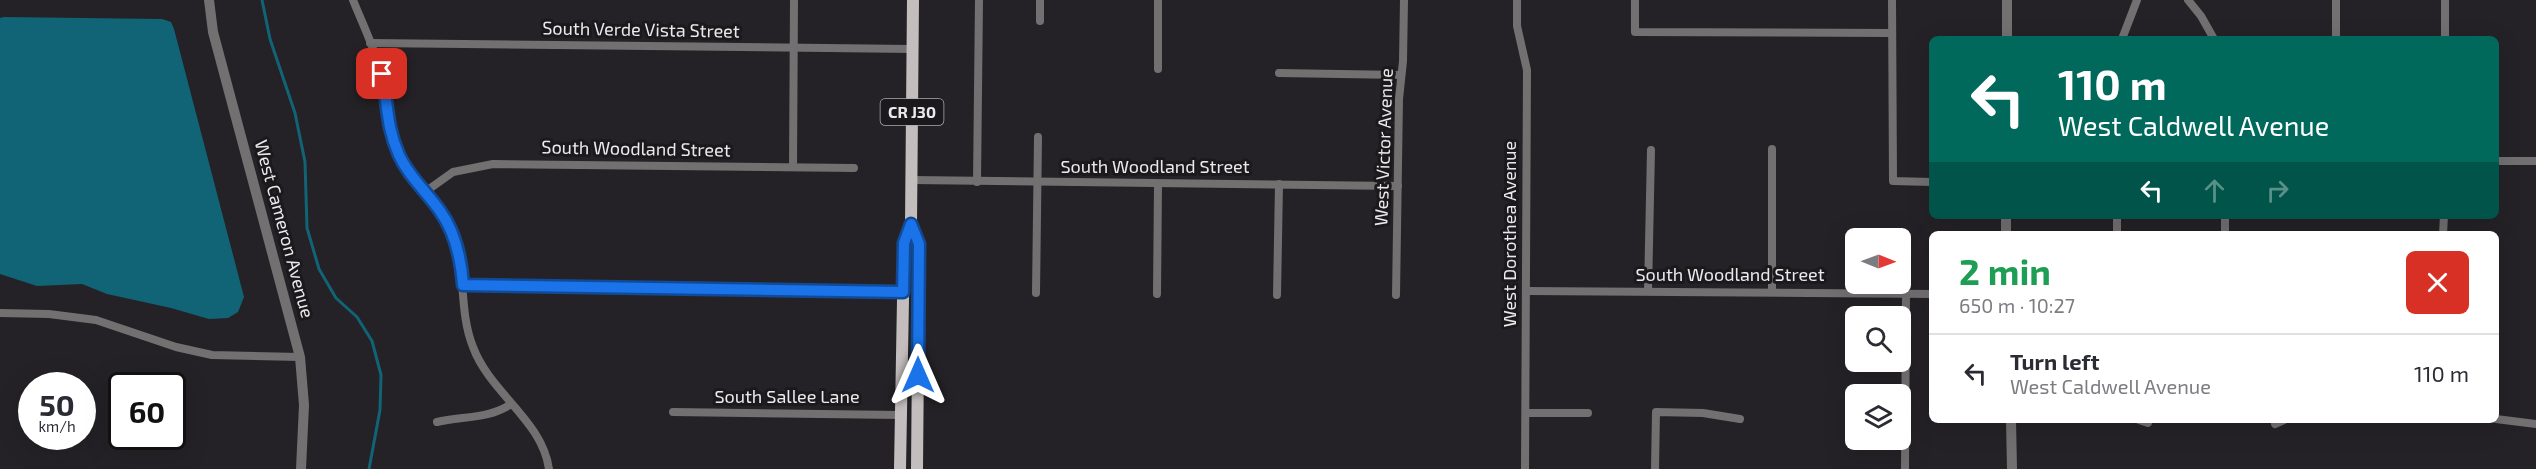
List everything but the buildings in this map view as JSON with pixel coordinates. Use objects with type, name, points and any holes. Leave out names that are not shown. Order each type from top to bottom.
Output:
[{"type":"main road","name":"CR J30","points":[[900,469],[904,243],[911,224],[913,0]]},
{"type":"main road","name":"CR J30","points":[[911,224],[919,244],[917,469]]},
{"type":"main road","points":[[903,292],[910,295],[912,301],[911,369],[918,390]]},
{"type":"street","name":"West Cameron Avenue","points":[[209,0],[213,32],[300,357],[304,405],[302,469]]},
{"type":"street","points":[[353,0],[382,74],[386,117],[399,156],[410,174],[442,213],[454,238],[462,265],[467,326],[472,346],[483,369],[538,436],[549,469]]},
{"type":"street","points":[[793,167],[794,0]]},
{"type":"street","points":[[977,182],[979,0]]},
{"type":"street","points":[[1040,0],[1040,21]]},
{"type":"street","points":[[1158,0],[1158,69]]},
{"type":"street","name":"West Victor Avenue","points":[[1396,295],[1404,0]]},
{"type":"street","name":"West Dorothea Avenue","points":[[1517,0],[1517,26],[1527,70],[1525,469]]},
{"type":"street","points":[[1635,0],[1635,32],[1892,33]]},
{"type":"street","points":[[1892,0],[1893,181],[1929,182]]},
{"type":"street","points":[[2007,0],[2007,36]]},
{"type":"street","points":[[2123,36],[2137,0]]},
{"type":"street","points":[[2188,0],[2201,16],[2212,36]]},
{"type":"street","points":[[2336,0],[2336,36]]},
{"type":"street","points":[[2445,0],[2445,36]]},
{"type":"street","name":"South Verde Vista Street","points":[[370,43],[912,49]]},
{"type":"street","points":[[1279,73],[1401,75]]},
{"type":"street","points":[[1036,293],[1038,137]]},
{"type":"street","points":[[1772,149],[1772,291]]},
{"type":"street","points":[[1648,291],[1651,150]]},
{"type":"street","points":[[2499,161],[2536,161]]},
{"type":"street","name":"South Woodland Street","points":[[425,192],[453,172],[493,164],[854,168]]},
{"type":"street","name":"South Woodland Street","points":[[912,180],[1398,186]]},
{"type":"street","points":[[1158,184],[1158,294]]},
{"type":"street","points":[[1277,295],[1279,184]]},
{"type":"street","points":[[463,285],[903,292]]},
{"type":"street","name":"South Woodland Street","points":[[1527,291],[1845,293]]},
{"type":"street","points":[[1905,469],[1906,294]]},
{"type":"street","name":"South Woodland Street","points":[[1911,294],[1929,294]]},
{"type":"street","points":[[0,313],[49,314],[96,320],[176,347],[213,355],[300,357]]},
{"type":"street","points":[[437,422],[458,417],[493,414],[512,404]]},
{"type":"street","name":"South Sallee Lane","points":[[673,412],[900,415]]},
{"type":"street","points":[[1655,469],[1656,412],[1703,413],[1740,419]]},
{"type":"street","points":[[1526,413],[1588,413]]},
{"type":"street","points":[[2499,419],[2536,424]]},
{"type":"street","points":[[2011,423],[2012,469]]},
{"type":"water","points":[[0,18],[162,19],[171,22],[244,297],[238,312],[228,318],[209,319],[107,294],[82,284],[37,286],[0,274]]},
{"type":"waterway","points":[[262,0],[270,39],[295,113],[305,162],[307,228],[319,269],[336,298],[357,317],[372,341],[381,375],[380,410],[369,469]]},
{"type":"route","points":[[382,74],[386,117],[399,156],[410,174],[442,213],[454,238],[462,265],[463,285],[903,292],[904,243],[911,224],[919,244],[918,375]]}]
